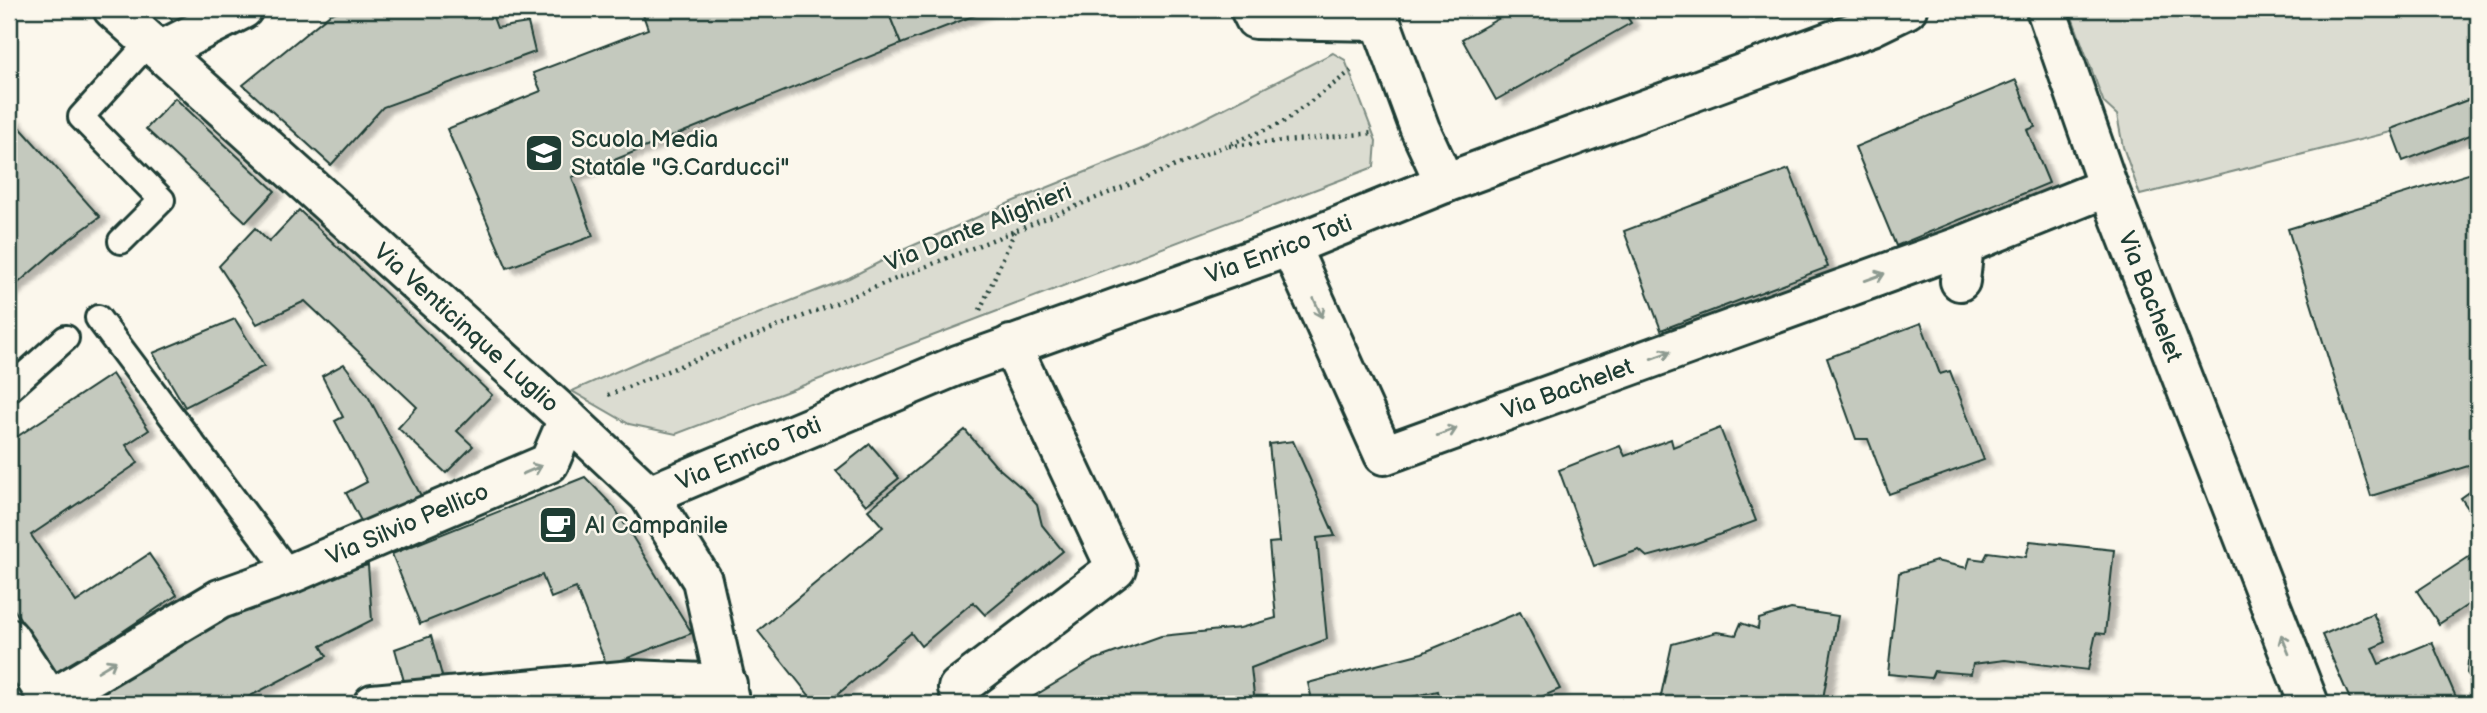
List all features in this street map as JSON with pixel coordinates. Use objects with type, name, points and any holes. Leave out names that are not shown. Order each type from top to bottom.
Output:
[{"type":"street","name":"Via Venticinque Luglio","points":[[113,9],[649,495],[702,580],[729,694]]},
{"type":"street","points":[[155,46],[243,9]]},
{"type":"street","points":[[1251,9],[1255,19],[1382,24],[1420,129],[1445,183]]},
{"type":"street","name":"Via Enrico Toti","points":[[649,495],[958,365],[1290,246],[1445,183],[1872,26],[1907,9]]},
{"type":"street","name":"Via Bachelet","points":[[2046,9],[2108,187],[2309,704]]},
{"type":"street","name":"Via Bachelet","points":[[1290,246],[1384,455],[1962,262],[2108,187]]},
{"type":"street","points":[[958,688],[1116,568],[1011,345]]},
{"type":"street","name":"Via Silvio Pellico","points":[[9,638],[50,700],[220,600],[290,574],[549,463],[568,419]]},
{"type":"street","points":[[373,704],[633,680],[729,694]]},
{"type":"lane","points":[[121,241],[162,200],[81,117],[155,46]]},
{"type":"lane","points":[[99,318],[290,574]]},
{"type":"lane","points":[[9,389],[66,338]]},
{"type":"path","name":"Via Dante Alighieri","points":[[568,419],[585,404],[1282,123],[1382,24]]},
{"type":"path","points":[[1222,147],[1420,129]]},
{"type":"path","points":[[958,365],[1005,249],[1015,231]]},
{"type":"shaded area","points":[[2069,9],[2478,9],[2478,96],[2391,129],[2391,132],[2140,195],[2123,147],[2117,115],[2104,103]]},
{"type":"shaded area","points":[[1333,53],[1345,60],[1376,141],[1374,167],[676,434],[629,424],[572,391],[656,354],[849,278],[903,250],[1014,201],[1150,146]]},
{"type":"building","points":[[163,9],[195,9],[176,25]]},
{"type":"building","points":[[345,9],[443,9],[446,18],[472,9],[490,9],[497,28],[528,23],[535,52],[383,107],[331,165],[243,85],[330,14]]},
{"type":"building","name":"Scuola Media Statale \"G.Carducci\"","points":[[641,9],[887,9],[901,44],[572,177],[593,236],[507,268],[447,129],[541,91],[533,73],[648,29]]},
{"type":"building","points":[[887,9],[991,9],[901,44]]},
{"type":"building","points":[[1516,9],[1622,9],[1631,23],[1496,100],[1462,39]]},
{"type":"building","points":[[2016,80],[2035,127],[2027,130],[2049,183],[1896,246],[1855,147]]},
{"type":"building","points":[[2478,96],[2478,132],[2403,161],[2391,129]]},
{"type":"building","points":[[175,98],[275,191],[246,222],[146,129]]},
{"type":"building","points":[[9,115],[100,217],[63,244],[9,291]]},
{"type":"building","points":[[1789,169],[1828,267],[1661,330],[1624,231]]},
{"type":"building","points":[[2478,171],[2478,463],[2371,496],[2288,229]]},
{"type":"building","points":[[299,210],[492,395],[457,431],[473,446],[446,473],[398,428],[417,407],[305,301],[257,324],[219,266],[255,228],[269,242]]},
{"type":"building","points":[[235,319],[264,366],[185,407],[153,353]]},
{"type":"building","points":[[1921,323],[1940,374],[1950,371],[1984,460],[1889,494],[1868,439],[1856,439],[1827,358]]},
{"type":"building","points":[[344,364],[369,398],[426,505],[369,536],[346,493],[367,482],[335,421],[343,417],[322,376]]},
{"type":"building","points":[[112,374],[149,430],[126,445],[138,463],[31,535],[76,602],[149,554],[177,595],[58,675],[9,602],[9,442]]},
{"type":"building","points":[[1720,428],[1756,521],[1694,544],[1647,557],[1639,550],[1594,566],[1559,470],[1620,446],[1625,456],[1671,439],[1673,447]]},
{"type":"building","points":[[965,430],[995,465],[1037,505],[1042,525],[1063,551],[985,615],[973,602],[921,646],[911,633],[826,704],[816,704],[758,631],[883,527],[868,510]]},
{"type":"building","points":[[1293,441],[1335,536],[1317,538],[1327,639],[1251,668],[1255,704],[1021,704],[1094,660],[1161,636],[1240,628],[1276,618],[1269,543],[1279,542],[1269,444]]},
{"type":"building","points":[[870,444],[899,478],[866,505],[836,471]]},
{"type":"building","points":[[585,477],[614,507],[692,633],[607,666],[576,588],[551,598],[542,575],[420,624],[392,554]]},
{"type":"building","points":[[2478,486],[2478,523],[2461,498]]},
{"type":"building","points":[[2030,541],[2114,550],[2105,634],[2096,633],[2088,670],[2005,660],[1973,664],[1971,674],[1934,671],[1931,678],[1888,674],[1899,573],[1936,561],[1967,568],[1970,558],[1984,560],[1988,552],[2026,557]]},
{"type":"building","points":[[2478,551],[2478,598],[2439,624],[2417,591]]},
{"type":"building","points":[[368,565],[372,620],[321,646],[327,656],[235,704],[93,704],[83,684],[251,596]]},
{"type":"building","points":[[1791,609],[1838,616],[1822,704],[1669,704],[1670,700],[1660,700],[1672,644],[1717,632],[1736,635],[1741,623],[1758,629],[1759,619]]},
{"type":"building","points":[[1520,612],[1560,689],[1525,704],[1441,704],[1438,691],[1381,704],[1313,704],[1308,683],[1422,653]]},
{"type":"building","points":[[2373,613],[2386,642],[2372,648],[2379,664],[2432,642],[2459,704],[2352,704],[2322,635]]},
{"type":"building","points":[[431,636],[444,683],[407,692],[395,649]]},
{"type":"building","points":[[2478,648],[2478,689],[2467,673],[2468,661]]},
{"type":"place","name":"Scuola Media Statale \"G.Carducci\"","points":[[544,153]]},
{"type":"place","name":"Al Campanile","points":[[558,525]]}]
